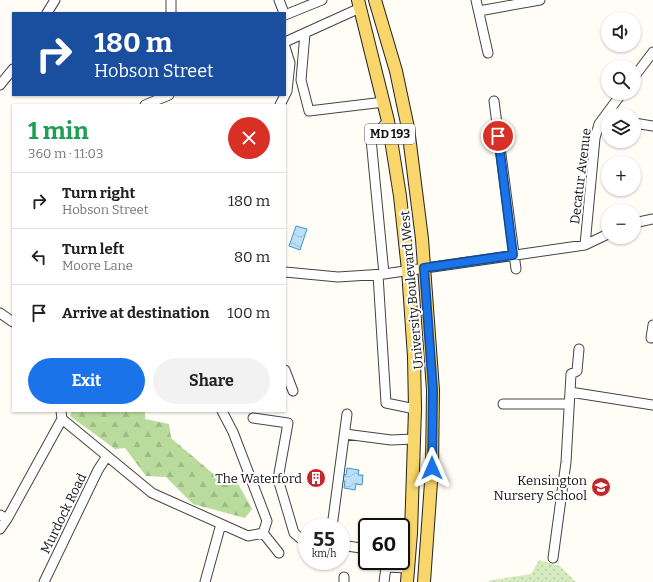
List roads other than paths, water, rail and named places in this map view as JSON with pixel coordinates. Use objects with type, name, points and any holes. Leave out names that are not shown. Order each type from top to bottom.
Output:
[{"type":"main road","name":"University Boulevard West","points":[[375,0],[396,71],[408,128],[416,186],[424,268],[433,397],[432,468],[424,582]]},
{"type":"main road","name":"University Boulevard West","points":[[359,4],[388,121],[400,196],[408,270],[414,357],[415,409],[408,518]]},
{"type":"main road","name":"University Boulevard West","points":[[406,582],[408,570]]},
{"type":"street","points":[[48,12],[55,0]]},
{"type":"street","points":[[171,0],[171,12]]},
{"type":"street","points":[[279,0],[283,12]]},
{"type":"street","points":[[286,13],[322,0]]},
{"type":"street","points":[[476,0],[488,53]]},
{"type":"street","points":[[479,11],[540,0]]},
{"type":"street","points":[[286,42],[359,4]]},
{"type":"street","points":[[305,33],[301,80],[310,111],[384,102]]},
{"type":"street","points":[[286,50],[290,63],[286,93]]},
{"type":"street","points":[[641,68],[653,52]]},
{"type":"street","points":[[0,85],[12,70]]},
{"type":"street","points":[[147,104],[167,96]]},
{"type":"street","points":[[494,101],[516,269]]},
{"type":"street","points":[[388,121],[371,139],[381,274],[386,403],[415,409]]},
{"type":"street","name":"Decatur Avenue","points":[[585,245],[595,138],[599,124],[601,122]]},
{"type":"street","points":[[641,124],[653,126]]},
{"type":"street","points":[[641,222],[653,219]]},
{"type":"street","points":[[286,272],[338,277],[381,274],[585,245],[601,237]]},
{"type":"street","points":[[0,313],[12,321]]},
{"type":"street","points":[[651,338],[653,325]]},
{"type":"street","points":[[553,558],[566,462],[568,404],[571,374],[578,371],[579,349]]},
{"type":"street","points":[[286,373],[293,391]]},
{"type":"street","points":[[570,392],[653,406]]},
{"type":"street","points":[[503,404],[568,404]]},
{"type":"street","points":[[223,412],[233,432],[267,521],[263,533]]},
{"type":"street","points":[[333,518],[347,414]]},
{"type":"street","points":[[0,529],[3,517],[61,415],[152,493],[248,536],[263,533]]},
{"type":"street","points":[[252,418],[288,423],[278,479],[294,533],[298,536]]},
{"type":"street","points":[[345,434],[391,440],[414,440]]},
{"type":"street","name":"Murdock Road","points":[[44,582],[98,470],[107,456]]},
{"type":"street","points":[[205,582],[221,524]]},
{"type":"street","points":[[263,533],[279,553]]},
{"type":"street","points":[[384,582],[386,570]]},
{"type":"water","points":[[296,226],[307,229],[300,250],[289,246]]},
{"type":"water","points":[[347,468],[359,470],[358,475],[363,475],[362,485],[356,484],[355,490],[344,488],[345,481],[342,481],[343,474],[346,475]]},
{"type":"place","name":"The Waterford","points":[[316,478]]},
{"type":"place","name":"Kensington Nursery School","points":[[601,487]]}]
